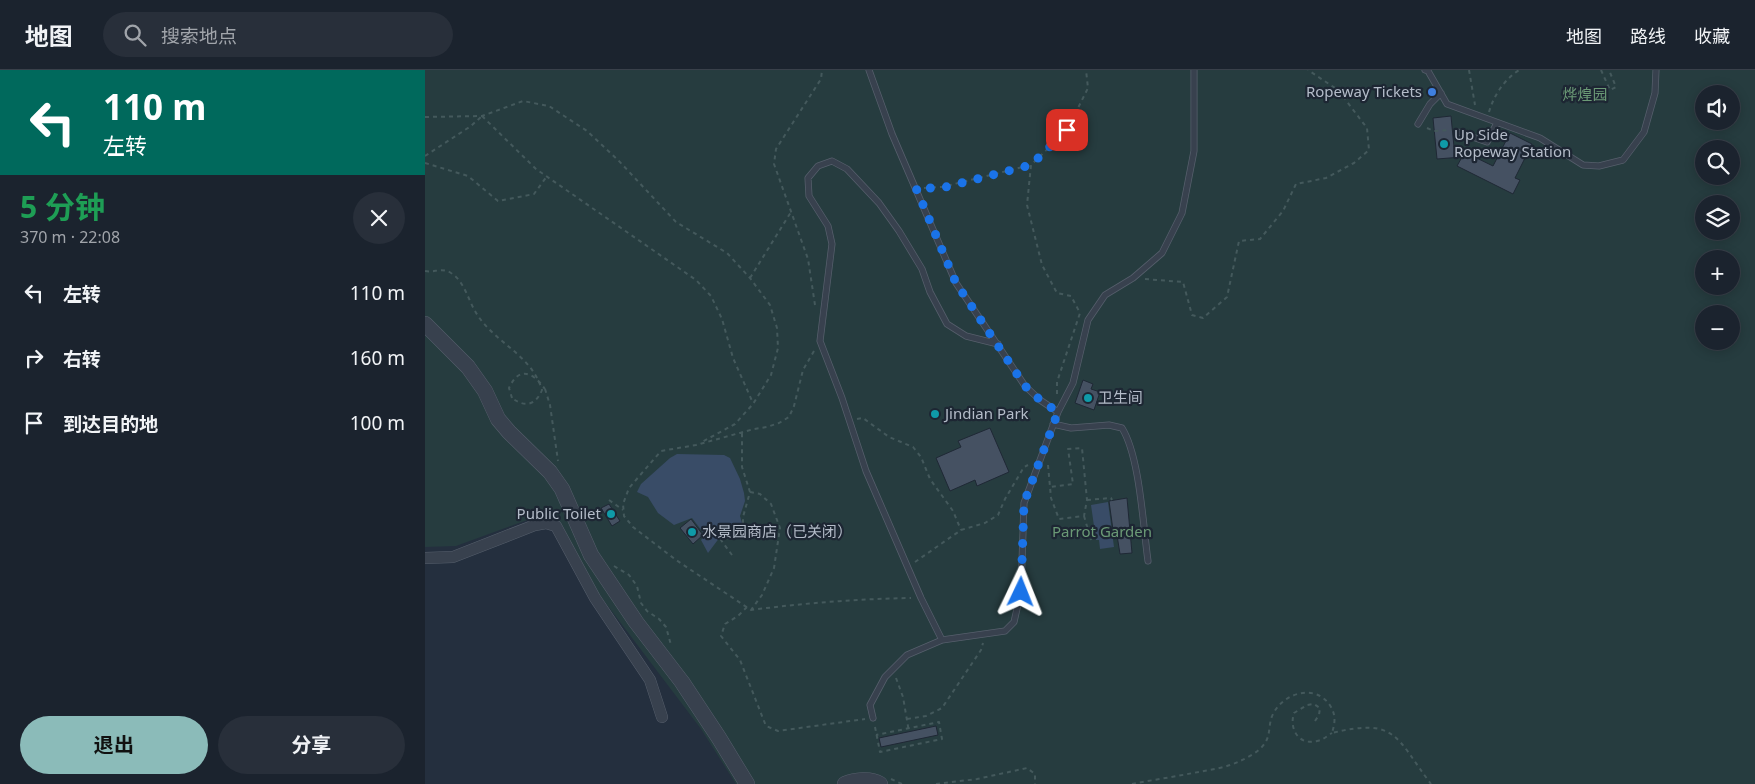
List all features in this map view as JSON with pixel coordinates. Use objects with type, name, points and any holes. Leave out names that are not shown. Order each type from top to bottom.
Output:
[{"type":"street","points":[[425,324],[468,367],[485,391],[499,419],[509,432],[550,472],[562,489],[591,556],[636,622],[682,682],[747,784]]},
{"type":"street","points":[[425,558],[453,557],[535,525],[546,523],[556,526],[595,598],[650,680],[662,717]]},
{"type":"street","points":[[845,784],[854,780],[880,784]]},
{"type":"lane","points":[[869,70],[892,134],[956,283],[1025,386],[1040,400],[1058,412]]},
{"type":"lane","points":[[873,718],[870,705],[885,677],[907,655],[941,640],[1005,631],[1015,622],[1021,592],[1024,503],[1053,424],[1073,383],[1088,320],[1105,295],[1133,278],[1162,253],[1181,213],[1193,151],[1194,70]]},
{"type":"lane","points":[[1425,70],[1428,71],[1447,104],[1540,138],[1583,165],[1599,166],[1623,160],[1644,132],[1655,93],[1656,70]]},
{"type":"lane","points":[[1418,124],[1430,104],[1441,93]]},
{"type":"lane","points":[[1458,132],[1487,142],[1497,122]]},
{"type":"lane","points":[[941,640],[866,472],[820,341],[832,244],[828,226],[809,196],[808,178],[818,166],[832,161],[847,169],[879,203],[922,269],[930,292],[947,324],[966,336],[998,344]]},
{"type":"lane","points":[[1053,424],[1071,428],[1109,425],[1122,428],[1129,438],[1138,484],[1148,561]]},
{"type":"path","points":[[815,305],[808,259],[774,164],[776,149],[821,79],[821,70]]},
{"type":"path","points":[[916,188],[942,188],[1031,165],[1067,130],[1088,88],[1086,70]]},
{"type":"path","points":[[1133,278],[1183,282],[1192,315],[1203,318],[1227,296],[1239,241],[1260,239],[1283,211],[1296,184],[1326,178],[1354,163],[1369,150],[1367,128],[1338,90],[1307,70]]},
{"type":"path","points":[[1469,70],[1477,116]]},
{"type":"path","points":[[1487,119],[1493,99],[1511,76],[1519,70]]},
{"type":"path","points":[[1601,70],[1610,90],[1616,87],[1609,70]]},
{"type":"path","points":[[425,116],[482,116],[523,101],[549,106],[587,131],[618,160],[676,222],[727,253],[750,278],[770,304],[777,328],[778,348],[771,376],[753,404],[735,424],[696,445]]},
{"type":"path","points":[[425,156],[471,126],[482,116]]},
{"type":"path","points":[[482,116],[536,169],[696,280],[711,296],[722,319],[733,358],[753,404]]},
{"type":"path","points":[[1418,124],[1434,131],[1442,131]]},
{"type":"path","points":[[425,163],[468,176],[498,201],[534,194],[547,176]]},
{"type":"path","points":[[1031,165],[1027,205],[1042,265],[1057,293],[1071,296],[1080,313],[1057,382]]},
{"type":"path","points":[[750,278],[791,212]]},
{"type":"path","points":[[425,271],[430,272],[440,269],[450,272],[458,279],[482,321],[496,336],[521,355],[539,379],[540,382],[542,390],[538,399],[529,404],[519,404],[512,398],[509,388],[513,379],[521,374],[531,374],[539,380],[542,384],[550,405],[559,469]]},
{"type":"path","points":[[820,341],[803,370],[794,406],[789,417],[767,427],[696,445],[661,451],[629,488],[623,504],[624,516],[633,527],[676,560],[751,610],[793,604],[858,599],[921,598]]},
{"type":"path","points":[[849,420],[863,418],[889,437],[913,447],[921,457],[930,479],[953,511],[961,530]]},
{"type":"path","points":[[732,555],[721,540],[743,527],[743,517],[750,492],[742,466],[742,432]]},
{"type":"path","points":[[1050,487],[1073,484],[1068,449],[1082,448],[1087,500],[1084,516],[1091,532],[1091,540]]},
{"type":"path","points":[[1041,455],[1048,463],[1051,498],[1059,519],[1084,516]]},
{"type":"path","points":[[908,567],[961,530],[985,523],[998,515],[1024,467],[1031,463],[1037,465]]},
{"type":"path","points":[[750,492],[760,494],[771,504],[781,528],[774,568],[762,595],[751,610]]},
{"type":"path","points":[[1087,500],[1111,498],[1112,500]]},
{"type":"path","points":[[609,500],[623,510]]},
{"type":"path","points":[[610,564],[629,575],[637,586],[641,603],[647,611],[659,619],[666,627],[671,648]]},
{"type":"path","points":[[747,607],[738,616],[725,624],[721,636],[740,660],[766,726],[778,732],[873,718],[876,735],[880,752],[942,739],[939,722],[876,735]]},
{"type":"path","points":[[907,719],[926,716],[942,708],[981,650],[986,634]]},
{"type":"path","points":[[893,669],[903,697],[909,732]]},
{"type":"path","points":[[1133,784],[1218,768],[1240,761],[1258,751],[1264,744],[1270,734],[1272,717],[1278,707],[1291,697],[1306,692],[1319,695],[1329,704],[1334,712],[1335,722],[1331,732]]},
{"type":"path","points":[[1315,720],[1319,715],[1320,708],[1314,704],[1307,705],[1294,713],[1292,727],[1300,739],[1307,742],[1315,742],[1331,732],[1369,726],[1396,736],[1431,784]]},
{"type":"path","points":[[910,741],[911,746]]},
{"type":"path","points":[[935,784],[977,779],[1027,768],[1035,774],[1035,784]]},
{"type":"green space","points":[[425,70],[1755,70],[1755,784],[736,784],[701,729],[598,593],[558,519],[533,518],[456,546],[425,547]]},
{"type":"water","points":[[677,454],[724,455],[730,458],[740,479],[745,501],[740,516],[742,523],[735,530],[720,537],[708,553],[701,540],[705,535],[692,518],[674,525],[658,513],[648,497],[637,492],[641,484]]},
{"type":"water","points":[[1108,502],[1114,547],[1100,549],[1099,540],[1096,540],[1091,505]]},
{"type":"building","points":[[1451,116],[1454,147],[1493,166],[1510,133],[1532,144],[1515,178],[1520,180],[1513,194],[1457,166],[1462,157],[1437,159],[1433,118]]},
{"type":"building","name":"卫生间","points":[[1083,380],[1093,384],[1091,389],[1100,392],[1094,410],[1075,403]]},
{"type":"building","points":[[990,428],[1009,472],[977,486],[975,480],[950,491],[936,458],[961,447],[958,441]]},
{"type":"building","points":[[1127,498],[1132,553],[1120,554],[1116,529],[1113,530],[1109,501]]},
{"type":"building","name":"Public Toilet","points":[[609,504],[620,521],[612,526],[601,508]]},
{"type":"building","name":"水景园商店（已关闭）","points":[[691,519],[703,535],[693,544],[680,528]]},
{"type":"building","points":[[936,726],[938,735],[881,747],[879,738]]},
{"type":"place","name":"Ropeway Tickets","points":[[1432,92]]},
{"type":"place","name":"Up Side Ropeway Station","points":[[1444,144]]},
{"type":"place","name":"卫生间","points":[[1088,398]]},
{"type":"place","name":"Jindian Park","points":[[935,414]]},
{"type":"place","name":"Public Toilet","points":[[611,514]]},
{"type":"place","name":"水景园商店（已关闭）","points":[[692,532]]},
{"type":"route","points":[[1021,592],[1024,503],[1058,412],[1040,400],[1025,386],[992,334],[956,283],[916,188],[942,188],[1031,165],[1067,130]]},
{"type":"park label","name":"烨煌园","points":[[1585,95]]},
{"type":"park label","name":"Parrot Garden","points":[[1102,532]]}]
